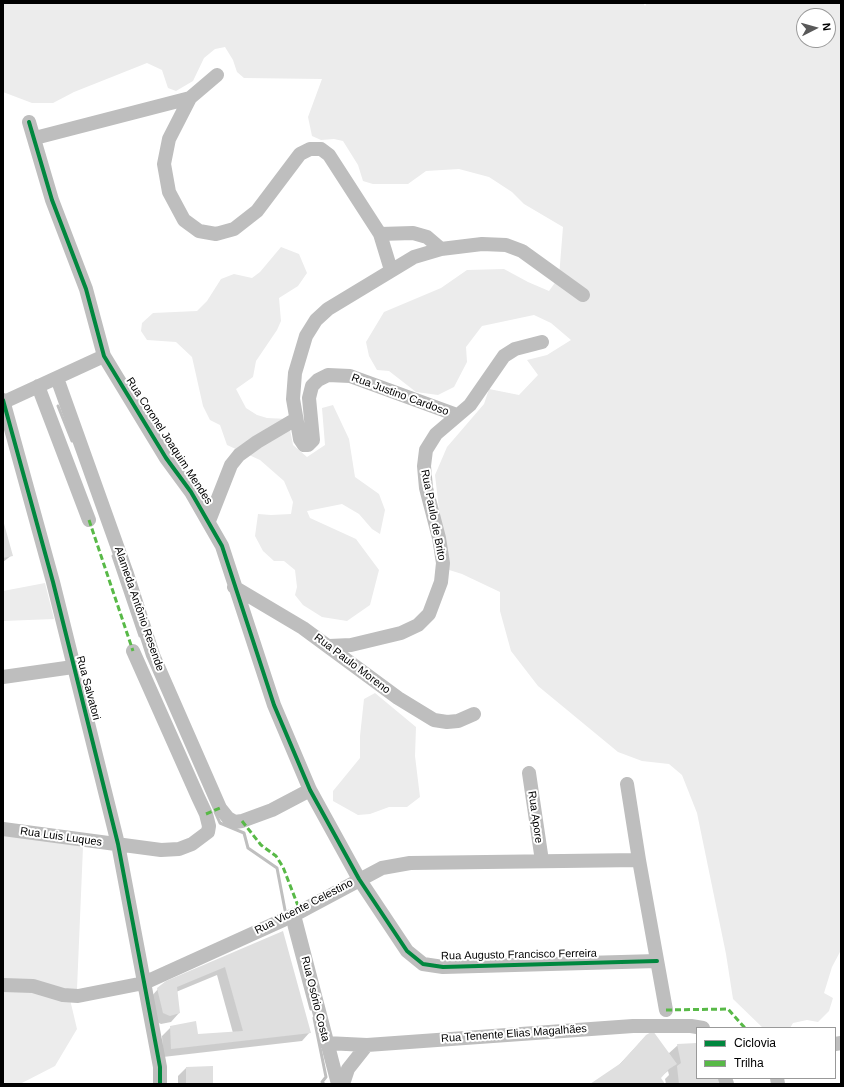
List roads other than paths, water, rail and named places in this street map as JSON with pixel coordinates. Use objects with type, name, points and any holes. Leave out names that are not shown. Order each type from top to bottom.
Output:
[{"type":"street","points":[[217,75],[190,98],[169,139],[164,164],[169,192],[184,220],[199,231],[216,234],[234,229],[257,211],[300,154],[310,149],[321,149],[329,155],[380,234],[391,270]]},
{"type":"street","points":[[35,138],[190,98]]},
{"type":"street","name":"Rua Coronel Joaquim Mendes","points":[[29,122],[35,138],[52,200],[86,289],[104,356],[166,458],[191,492],[209,521],[222,546],[234,587]]},
{"type":"street","points":[[380,234],[413,233],[427,237],[441,249]]},
{"type":"street","points":[[209,521],[231,465],[239,455],[257,442],[296,419],[293,399],[295,373],[306,336],[316,320],[328,309],[391,270],[414,257],[441,249],[482,244],[506,245],[522,251],[583,295]]},
{"type":"street","name":"Rua Paulo de Brito","points":[[329,646],[351,645],[401,633],[418,625],[429,614],[441,582],[443,563],[439,538],[426,488],[424,466],[426,450],[436,434],[470,405],[504,356],[515,350],[542,342]]},
{"type":"street","points":[[3,401],[104,356]]},
{"type":"street","name":"Rua Justino Cardoso","points":[[296,419],[300,439],[304,445],[308,445],[313,440],[309,398],[312,386],[318,380],[328,375],[350,376],[457,415]]},
{"type":"street","name":"Alameda Antônio Resende","points":[[57,378],[126,571],[153,655],[220,808],[228,818],[234,822],[242,822],[272,810],[310,790]]},
{"type":"street","points":[[38,386],[89,520]]},
{"type":"street","name":"Rua Salvatori","points":[[3,401],[53,582],[118,844],[160,1067],[160,1084]]},
{"type":"street","name":"Rua Augusto Francisco Ferreira","points":[[234,587],[274,705],[310,790],[359,879],[407,952],[423,964],[443,968],[657,961]]},
{"type":"street","name":"Rua Paulo Moreno","points":[[234,587],[262,602],[329,646],[398,698],[434,720],[448,722],[458,721],[474,714]]},
{"type":"street","name":"Alameda Antônio Resende","points":[[133,651],[206,814]]},
{"type":"street","points":[[3,677],[73,667]]},
{"type":"street","name":"Rua Apore","points":[[529,773],[542,861]]},
{"type":"street","points":[[627,784],[666,1010]]},
{"type":"street","name":"Rua Luis Luques","points":[[3,828],[58,838],[161,850],[179,849],[192,844],[208,832],[209,826],[206,814]]},
{"type":"street","name":"Rua Vicente Celestino","points":[[3,986],[33,986],[64,995],[78,996],[144,983],[294,915],[382,868],[410,863],[639,860]]},
{"type":"street","name":"Rua Osório Costa","points":[[294,915],[326,1043],[338,1084]]},
{"type":"street","name":"Rua Tenente Elias Magalhães","points":[[326,1043],[367,1045],[633,1026],[697,1027]]},
{"type":"street","points":[[343,1084],[348,1069],[367,1045]]},
{"type":"waterway","points":[[58,406],[72,441]]},
{"type":"waterway","points":[[113,556],[140,636]]},
{"type":"waterway","points":[[215,812],[220,823],[244,833],[248,848],[277,868],[285,910]]},
{"type":"waterway","points":[[289,926],[311,1009]]},
{"type":"waterway","points":[[314,1018],[326,1077],[322,1082],[324,1084]]}]
